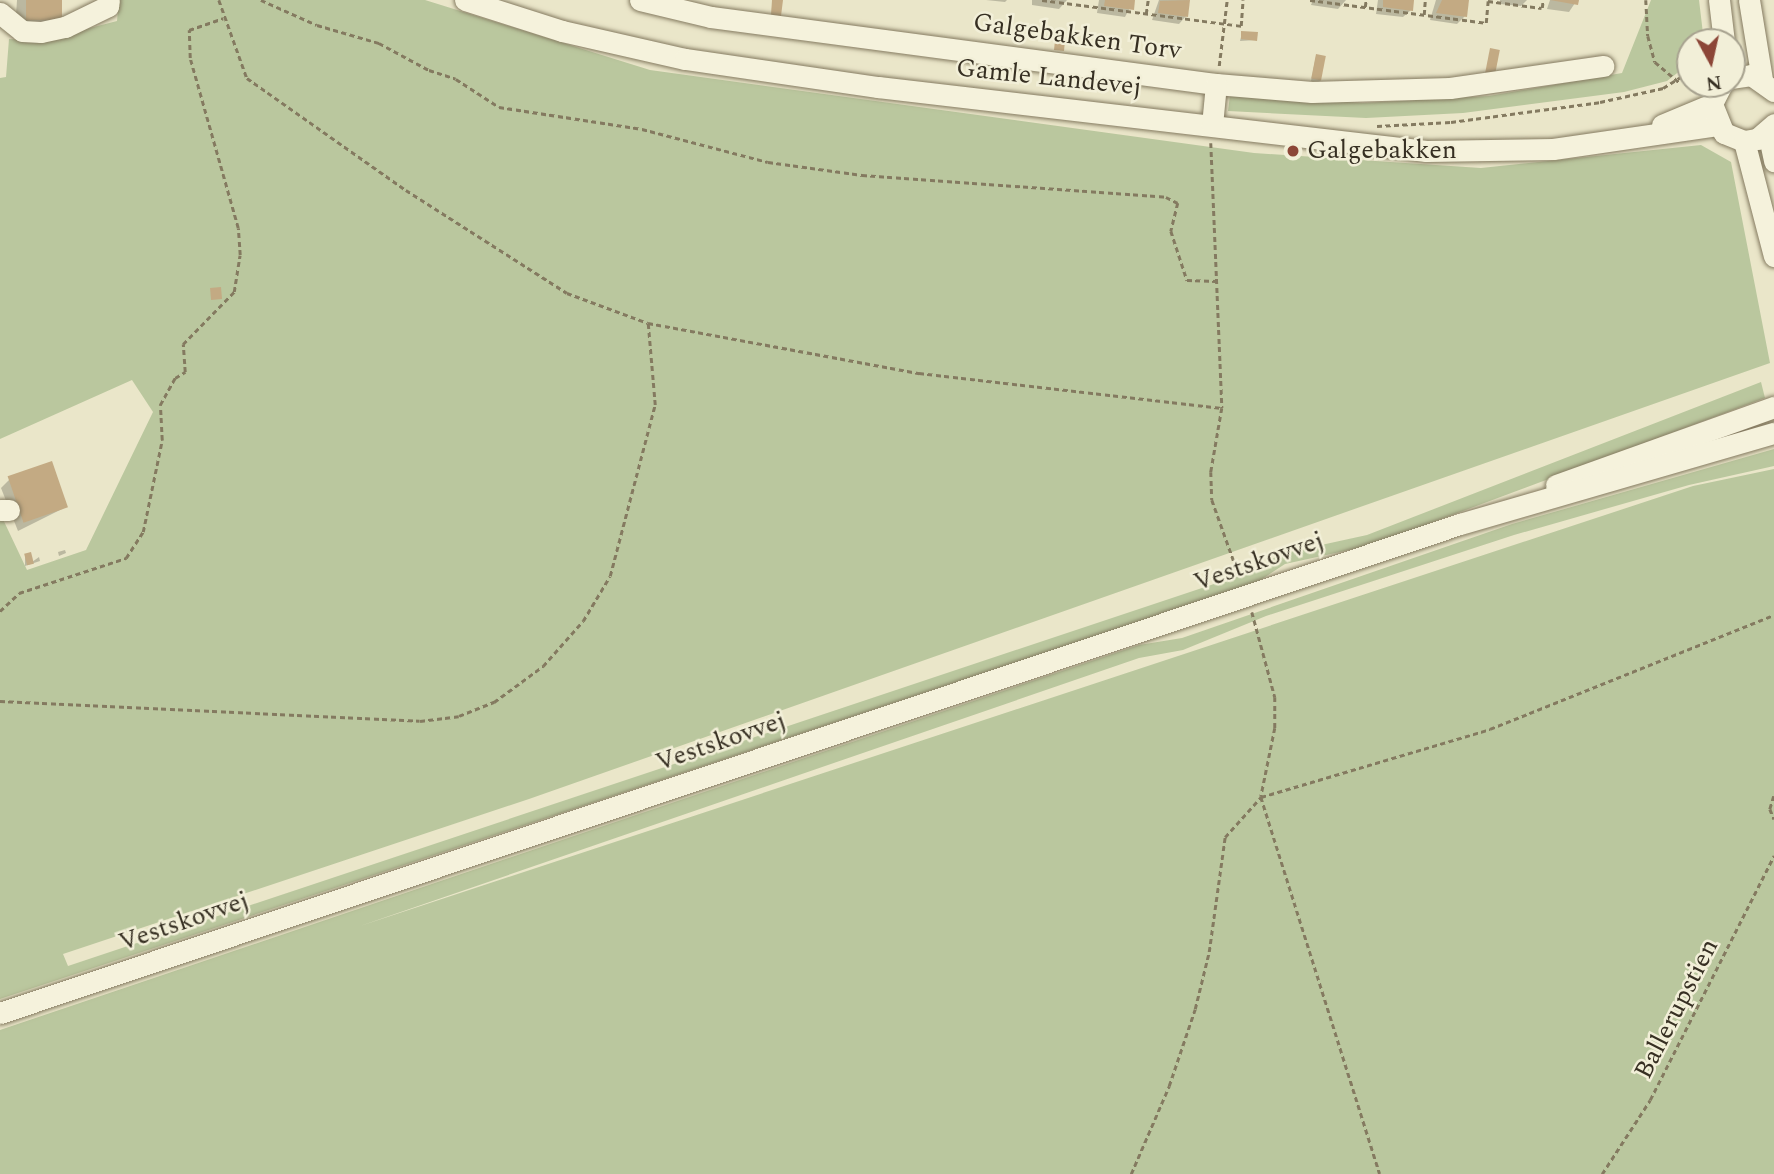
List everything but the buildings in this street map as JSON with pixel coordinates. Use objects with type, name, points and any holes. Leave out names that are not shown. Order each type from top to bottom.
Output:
[{"type":"street","points":[[2,20],[22,31],[41,32],[87,17],[108,6],[109,0]]},
{"type":"street","name":"Gamle Landevej","points":[[465,0],[562,31],[685,59],[878,87],[1426,151],[1491,153],[1634,136],[1715,115]]},
{"type":"street","name":"Galgebakken Torv","points":[[640,0],[711,17],[1216,84],[1384,92],[1451,88],[1603,66]]},
{"type":"street","points":[[1719,0],[1722,28]]},
{"type":"street","points":[[1746,81],[1768,85],[1749,0]]},
{"type":"street","points":[[1212,125],[1216,84]]},
{"type":"street","points":[[1719,98],[1715,115],[1744,141],[1774,256]]},
{"type":"street","points":[[1744,141],[1771,128],[1774,161]]},
{"type":"street","name":"Vestskovvej","points":[[1460,524],[1612,463],[1774,407]]},
{"type":"street","name":"Vestskovvej","points":[[0,1013],[1460,524],[1774,433]]},
{"type":"path","points":[[219,0],[223,18],[247,78],[406,190],[567,293],[648,323],[919,373],[1222,408]]},
{"type":"path","points":[[261,0],[317,25],[379,43],[429,71],[456,79],[499,107],[642,129],[768,162],[862,175],[1166,197],[1178,204],[1171,231],[1187,280],[1216,281]]},
{"type":"path","points":[[1042,0],[1241,26],[1243,0]]},
{"type":"path","points":[[1146,14],[1148,0]]},
{"type":"path","name":"Galgebakken Torv","points":[[1216,84],[1227,0]]},
{"type":"path","points":[[1310,0],[1486,23],[1488,1],[1542,8],[1543,0]]},
{"type":"path","points":[[1365,7],[1366,0]]},
{"type":"path","points":[[1424,15],[1425,0]]},
{"type":"path","points":[[1646,0],[1648,36],[1656,62],[1676,79]]},
{"type":"path","points":[[0,611],[19,593],[126,558],[143,532],[162,440],[160,405],[175,378],[185,372],[183,344],[234,292],[240,255],[238,228],[190,58],[190,30],[223,18]]},
{"type":"path","points":[[1373,126],[1533,113],[1622,98],[1676,83]]},
{"type":"path","points":[[1212,125],[1222,408],[1211,472],[1212,500],[1242,583]]},
{"type":"path","points":[[0,701],[420,721],[459,716],[494,702],[543,666],[583,621],[610,576],[655,405],[648,323]]},
{"type":"path","points":[[1251,609],[1275,696],[1275,727],[1261,797],[1380,1174]]},
{"type":"path","points":[[1131,1174],[1169,1086],[1195,1009],[1209,952],[1225,837],[1261,797],[1490,729],[1774,615]]},
{"type":"path","points":[[1774,796],[1770,809],[1774,819]]},
{"type":"path","name":"Ballerupstien","points":[[1602,1174],[1650,1100],[1774,856]]},
{"type":"green space","points":[[119,0],[425,0],[650,70],[1254,153],[1481,168],[1701,145],[1731,162],[1770,363],[529,799],[63,954],[68,966],[1253,571],[1280,554],[1367,535],[1761,382],[1765,398],[1372,545],[1285,564],[1256,583],[0,999],[0,513],[27,570],[86,550],[153,412],[132,380],[0,439],[0,78],[6,77],[9,39],[40,41],[117,21]]},
{"type":"green space","points":[[1651,0],[1699,0],[1702,28],[1676,28],[1676,74],[1667,81],[1624,92],[1463,113],[1366,118],[1228,111],[1230,95],[1363,103],[1489,96],[1622,73]]},
{"type":"green space","points":[[1774,449],[1774,466],[1689,485],[1514,535],[1266,616],[1183,650],[1139,658],[360,926],[1693,486],[1774,469],[1774,1174],[0,1174],[0,1030],[1139,645],[1182,638],[1512,524]]},
{"type":"place","name":"Galgebakken","points":[[1293,151]]}]
